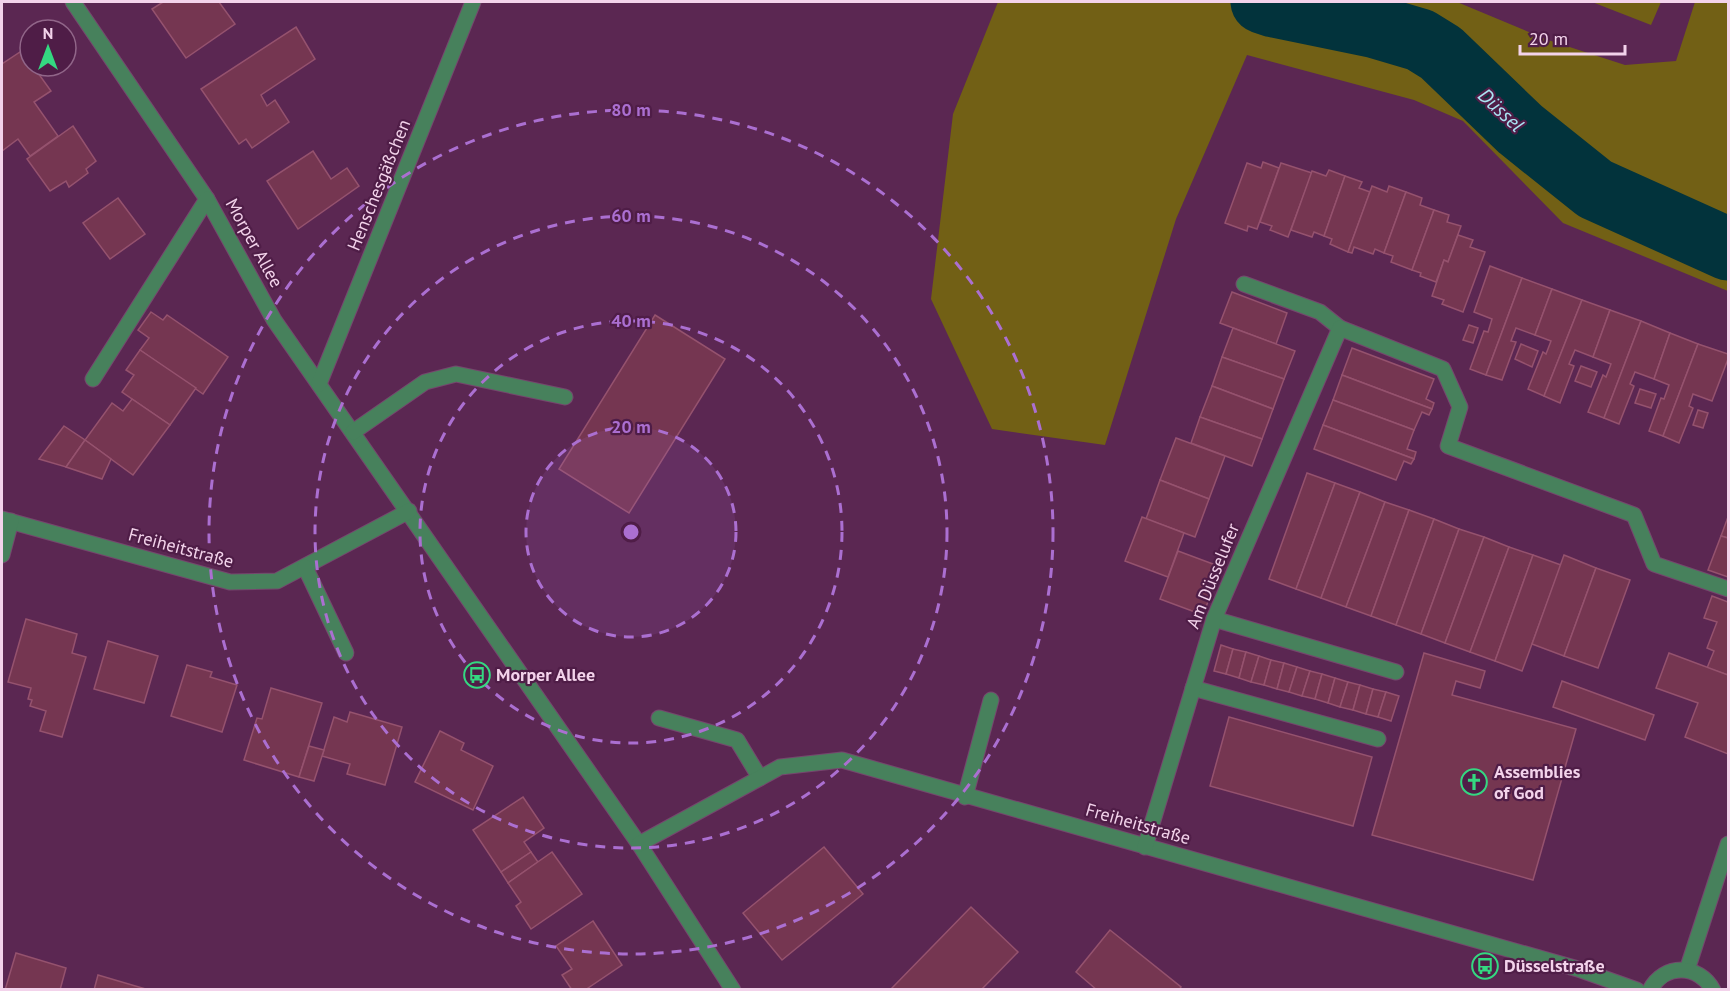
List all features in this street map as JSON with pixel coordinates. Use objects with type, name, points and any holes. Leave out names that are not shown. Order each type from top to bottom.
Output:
[{"type":"street","name":"Morper Allee","points":[[73,2],[207,199],[270,313],[639,844],[733,990]]},
{"type":"street","name":"Henschesgäßchen","points":[[319,384],[473,2]]},
{"type":"street","name":"Morper Allee","points":[[93,380],[207,199]]},
{"type":"street","points":[[1245,284],[1320,312],[1340,328],[1443,369],[1460,407],[1448,446],[1634,515],[1654,564],[1728,589]]},
{"type":"street","name":"Am Düsselufer","points":[[1145,847],[1214,619],[1340,328]]},
{"type":"street","points":[[353,432],[425,382],[456,374],[565,397]]},
{"type":"street","name":"Freiheitstraße","points":[[6,520],[230,582],[277,581],[409,511]]},
{"type":"street","points":[[2,555],[6,520]]},
{"type":"street","points":[[305,567],[346,653]]},
{"type":"street","points":[[1214,619],[1396,672]]},
{"type":"street","points":[[1193,688],[1378,739]]},
{"type":"street","points":[[965,797],[991,700]]},
{"type":"street","points":[[659,718],[737,740],[760,778]]},
{"type":"street","name":"Freiheitstraße","points":[[639,844],[780,767],[842,760],[965,797],[1578,969],[1637,990]]},
{"type":"street","points":[[1687,970],[1728,844]]},
{"type":"street","points":[[1650,990],[1659,977],[1668,972],[1687,970],[1706,979],[1713,990]]},
{"type":"shaded area","points":[[998,2],[1457,2],[1548,40],[1625,65],[1676,61],[1695,2],[1728,2],[1728,291],[1563,223],[1463,121],[1414,100],[1247,55],[1176,219],[1105,445],[992,429],[931,299],[953,114]]},
{"type":"shaded area","points":[[1592,2],[1661,2],[1651,25]]},
{"type":"building","points":[[163,2],[219,2],[235,24],[186,58],[152,9]]},
{"type":"building","points":[[296,27],[315,59],[261,95],[267,106],[275,100],[289,122],[252,148],[246,139],[239,144],[201,89]]},
{"type":"building","points":[[18,53],[18,78],[42,78],[51,91],[34,102],[58,136],[30,156],[18,139],[2,151],[2,64]]},
{"type":"building","points":[[73,126],[96,161],[86,169],[88,173],[69,187],[66,181],[50,191],[27,159]]},
{"type":"building","points":[[313,151],[331,179],[347,168],[359,186],[298,229],[267,181]]},
{"type":"building","points":[[1263,162],[1279,168],[1257,229],[1248,226],[1247,231],[1225,223],[1247,163],[1261,168]]},
{"type":"building","points":[[1281,163],[1312,173],[1288,237],[1270,230],[1272,226],[1260,222]]},
{"type":"building","points":[[1329,170],[1345,176],[1324,236],[1314,232],[1312,237],[1291,230],[1312,171],[1326,176]]},
{"type":"building","points":[[1345,176],[1362,182],[1359,188],[1370,192],[1348,252],[1330,244],[1332,239],[1324,236]]},
{"type":"building","points":[[1372,186],[1387,192],[1389,186],[1406,192],[1384,253],[1375,249],[1373,254],[1354,247],[1352,253],[1348,252]]},
{"type":"building","points":[[1406,192],[1422,198],[1420,205],[1434,210],[1412,270],[1391,262],[1393,256],[1384,253]]},
{"type":"building","points":[[118,198],[145,234],[110,259],[83,223]]},
{"type":"building","points":[[1434,210],[1449,215],[1447,222],[1461,226],[1448,262],[1444,260],[1436,282],[1412,270]]},
{"type":"building","points":[[1458,235],[1473,240],[1470,247],[1485,252],[1463,312],[1442,304],[1444,300],[1432,296],[1444,260],[1448,262]]},
{"type":"building","points":[[1490,266],[1522,278],[1486,375],[1470,369],[1484,331],[1488,332],[1492,319],[1474,312]]},
{"type":"building","points":[[1522,278],[1552,289],[1535,335],[1516,328],[1511,341],[1516,342],[1502,380],[1486,375]]},
{"type":"building","points":[[1552,289],[1582,300],[1544,396],[1528,389],[1543,352],[1546,354],[1551,341],[1535,335]]},
{"type":"building","points":[[1232,292],[1287,313],[1276,344],[1220,323]]},
{"type":"building","points":[[1582,300],[1610,310],[1593,357],[1575,350],[1569,364],[1574,366],[1560,403],[1544,396]]},
{"type":"building","points":[[1610,310],[1641,321],[1604,418],[1588,412],[1603,375],[1606,377],[1611,364],[1593,357]]},
{"type":"building","points":[[151,312],[163,320],[167,315],[228,357],[203,394],[140,350],[149,338],[138,330]]},
{"type":"building","points":[[655,315],[725,359],[629,513],[559,469]]},
{"type":"building","points":[[1641,321],[1670,333],[1654,379],[1635,372],[1630,384],[1634,386],[1619,424],[1604,418]]},
{"type":"building","points":[[1469,325],[1478,328],[1473,343],[1463,340]]},
{"type":"building","points":[[1233,328],[1295,351],[1284,379],[1222,357]]},
{"type":"building","points":[[1670,333],[1698,344],[1663,436],[1649,431],[1661,398],[1664,399],[1669,385],[1654,379]]},
{"type":"building","points":[[1521,344],[1538,351],[1532,367],[1515,359]]},
{"type":"building","points":[[1698,344],[1728,354],[1728,359],[1712,401],[1693,394],[1689,406],[1693,408],[1679,443],[1663,436]]},
{"type":"building","points":[[1352,348],[1434,379],[1426,399],[1434,403],[1432,409],[1342,375]]},
{"type":"building","points":[[140,350],[196,388],[170,425],[122,392],[134,375],[126,370]]},
{"type":"building","points":[[1222,357],[1284,379],[1273,409],[1212,386]]},
{"type":"building","points":[[1581,366],[1597,372],[1591,387],[1575,381]]},
{"type":"building","points":[[1342,375],[1432,409],[1429,415],[1422,412],[1414,430],[1333,400]]},
{"type":"building","points":[[1212,386],[1273,409],[1262,439],[1200,417]]},
{"type":"building","points":[[1640,389],[1656,394],[1651,408],[1635,403]]},
{"type":"building","points":[[132,399],[170,425],[133,475],[85,440],[112,403],[123,411]]},
{"type":"building","points":[[1333,400],[1414,430],[1407,449],[1416,452],[1414,459],[1323,425]]},
{"type":"building","points":[[1698,410],[1708,413],[1703,428],[1693,425]]},
{"type":"building","points":[[1200,417],[1262,439],[1252,466],[1191,443]]},
{"type":"building","points":[[1323,425],[1414,459],[1411,464],[1404,461],[1396,480],[1314,449]]},
{"type":"building","points":[[64,426],[85,440],[66,467],[39,459]]},
{"type":"building","points":[[1176,438],[1225,456],[1209,499],[1160,480]]},
{"type":"building","points":[[85,440],[111,459],[102,479],[66,467]]},
{"type":"building","points":[[1307,473],[1335,483],[1296,589],[1269,579]]},
{"type":"building","points":[[1160,480],[1209,499],[1195,537],[1146,519]]},
{"type":"building","points":[[1335,483],[1360,492],[1321,598],[1296,589]]},
{"type":"building","points":[[1360,492],[1385,502],[1346,607],[1321,598]]},
{"type":"building","points":[[1385,502],[1409,510],[1371,616],[1346,607]]},
{"type":"building","points":[[1409,510],[1434,519],[1396,625],[1371,616]]},
{"type":"building","points":[[1142,517],[1184,533],[1168,577],[1125,561]]},
{"type":"building","points":[[1728,517],[1728,538],[1721,536]]},
{"type":"building","points":[[1434,519],[1459,529],[1421,634],[1396,625]]},
{"type":"building","points":[[1459,529],[1484,537],[1445,643],[1421,634]]},
{"type":"building","points":[[1721,536],[1728,538],[1728,577],[1708,570]]},
{"type":"building","points":[[1484,537],[1509,547],[1470,652],[1445,643]]},
{"type":"building","points":[[1509,547],[1533,555],[1495,661],[1470,652]]},
{"type":"building","points":[[1178,551],[1221,567],[1203,615],[1160,599]]},
{"type":"building","points":[[1533,555],[1561,565],[1522,671],[1495,661]]},
{"type":"building","points":[[1564,555],[1596,568],[1564,656],[1532,644]]},
{"type":"building","points":[[1596,568],[1630,580],[1598,668],[1564,656]]},
{"type":"building","points":[[1712,596],[1728,602],[1728,675],[1707,668],[1714,651],[1707,648],[1717,622],[1704,618]]},
{"type":"building","points":[[26,619],[77,634],[72,653],[86,657],[62,737],[40,731],[46,711],[30,706],[32,700],[28,699],[31,688],[8,682]]},
{"type":"building","points":[[108,641],[158,656],[144,703],[94,689]]},
{"type":"building","points":[[1221,645],[1233,649],[1226,674],[1214,671]]},
{"type":"building","points":[[1233,649],[1246,652],[1239,678],[1226,674]]},
{"type":"building","points":[[1246,652],[1259,656],[1251,682],[1239,678]]},
{"type":"building","name":"Assemblies of God","points":[[1424,653],[1485,671],[1480,688],[1456,681],[1452,695],[1576,729],[1533,880],[1372,835]]},
{"type":"building","points":[[1669,653],[1728,675],[1728,754],[1685,737],[1698,703],[1656,688]]},
{"type":"building","points":[[1259,656],[1271,660],[1264,685],[1251,682]]},
{"type":"building","points":[[1271,660],[1284,663],[1277,689],[1264,685]]},
{"type":"building","points":[[1284,663],[1297,667],[1289,692],[1277,689]]},
{"type":"building","points":[[187,665],[212,672],[210,677],[237,685],[222,732],[171,716]]},
{"type":"building","points":[[1297,667],[1310,671],[1302,696],[1289,692]]},
{"type":"building","points":[[1310,671],[1322,674],[1315,699],[1302,696]]},
{"type":"building","points":[[1322,674],[1335,678],[1328,703],[1315,699]]},
{"type":"building","points":[[1335,678],[1348,682],[1340,707],[1328,703]]},
{"type":"building","points":[[1562,681],[1654,715],[1645,740],[1553,707]]},
{"type":"building","points":[[1348,682],[1360,685],[1353,710],[1340,707]]},
{"type":"building","points":[[1360,685],[1373,689],[1366,714],[1353,710]]},
{"type":"building","points":[[271,688],[322,703],[299,777],[244,760],[257,718],[262,719]]},
{"type":"building","points":[[1373,689],[1386,692],[1378,717],[1366,714]]},
{"type":"building","points":[[1386,692],[1399,696],[1391,721],[1378,717]]},
{"type":"building","points":[[350,712],[402,727],[385,785],[347,774],[350,764],[322,756],[334,717],[347,722]]},
{"type":"building","points":[[1229,717],[1372,757],[1353,826],[1210,786]]},
{"type":"building","points":[[440,731],[464,743],[461,750],[493,766],[473,810],[415,782]]},
{"type":"building","points":[[309,746],[324,750],[314,781],[299,777]]},
{"type":"building","points":[[523,797],[544,828],[524,842],[531,852],[501,872],[473,830]]},
{"type":"building","points":[[824,847],[863,894],[782,960],[743,913]]},
{"type":"building","points":[[531,852],[538,862],[508,883],[501,872]]},
{"type":"building","points":[[552,852],[582,894],[531,929],[516,906],[521,902],[508,883]]},
{"type":"building","points":[[971,907],[1018,952],[981,990],[891,989]]},
{"type":"building","points":[[593,921],[622,965],[585,990],[572,990],[562,975],[572,969],[556,946]]},
{"type":"building","points":[[1110,930],[1181,987],[1179,990],[1097,990],[1076,972]]},
{"type":"building","points":[[16,953],[66,968],[60,990],[5,990]]},
{"type":"building","points":[[98,975],[149,990],[94,990]]},
{"type":"waterway","name":"Düssel","points":[[1262,2],[1376,27],[1420,40],[1441,53],[1520,129],[1595,189],[1728,249]]},
{"type":"place","name":"Morper Allee","points":[[477,675]]},
{"type":"place","name":"Assemblies of God","points":[[1474,782]]},
{"type":"place","name":"Düsselstraße","points":[[1485,966]]}]
